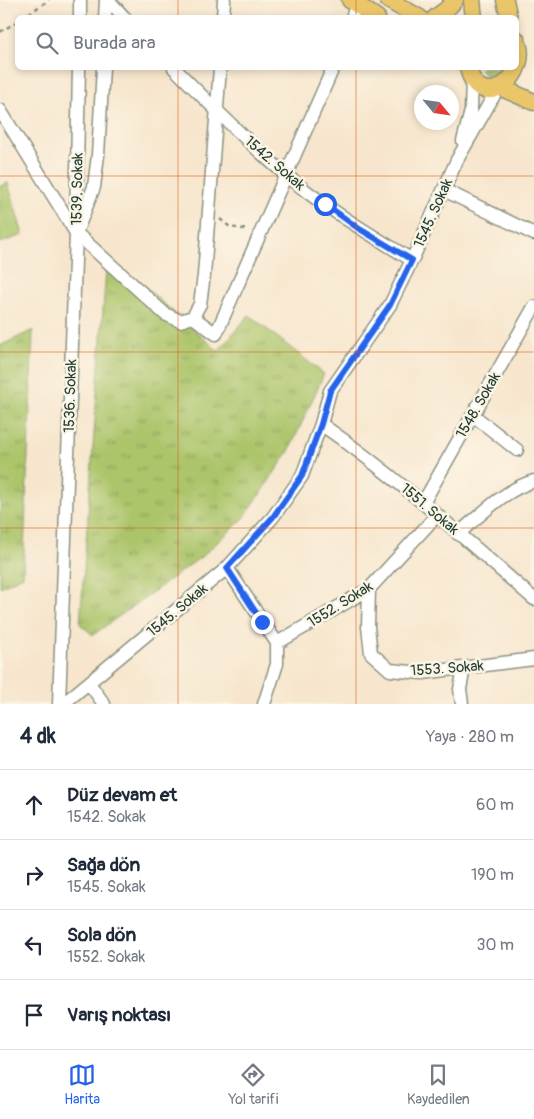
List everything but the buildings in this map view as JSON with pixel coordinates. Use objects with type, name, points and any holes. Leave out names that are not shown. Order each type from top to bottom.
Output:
[{"type":"main road","points":[[388,0],[415,15]]},
{"type":"main road","points":[[439,15],[455,0]]},
{"type":"main road","points":[[472,0],[474,15]]},
{"type":"main road","points":[[505,0],[508,15]]},
{"type":"main road","points":[[353,8],[370,15]]},
{"type":"main road","points":[[501,89],[513,84],[520,78],[525,69],[525,49]]},
{"type":"main road","points":[[468,71],[483,87],[501,89],[534,102]]},
{"type":"street","points":[[80,0],[80,15]]},
{"type":"street","points":[[105,15],[107,0]]},
{"type":"street","points":[[107,0],[122,15]]},
{"type":"street","points":[[223,15],[224,0]]},
{"type":"street","name":"1539. Sokak","points":[[76,233],[79,70]]},
{"type":"street","name":"1539. Sokak","points":[[76,233],[94,187],[98,155],[103,70]]},
{"type":"street","name":"1542. Sokak","points":[[176,70],[286,175],[358,228],[412,260]]},
{"type":"street","points":[[0,110],[76,233],[165,314],[180,321],[193,317],[200,304],[211,200],[220,70]]},
{"type":"street","points":[[193,317],[216,334],[332,70]]},
{"type":"street","points":[[457,160],[471,110],[468,71]]},
{"type":"street","points":[[457,160],[501,89]]},
{"type":"street","name":"1545. Sokak","points":[[61,704],[89,683],[227,568],[273,517],[302,476],[321,424],[330,391],[390,305],[457,160]]},
{"type":"street","points":[[444,190],[534,234]]},
{"type":"street","name":"1536. Sokak","points":[[61,704],[76,233]]},
{"type":"street","name":"1548. Sokak","points":[[423,503],[534,307]]},
{"type":"street","points":[[473,415],[517,450]]},
{"type":"street","name":"1551. Sokak","points":[[321,424],[423,503],[534,600]]},
{"type":"street","points":[[458,534],[502,497],[521,485],[534,481]]},
{"type":"street","name":"1552. Sokak","points":[[277,643],[370,589],[437,515]]},
{"type":"street","points":[[227,568],[277,643],[276,664],[264,704]]},
{"type":"street","name":"1553. Sokak","points":[[370,589],[368,626],[371,653],[390,670],[422,673],[534,660]]},
{"type":"street","points":[[462,704],[460,689],[464,668]]},
{"type":"street","points":[[89,683],[104,704]]},
{"type":"path","points":[[26,15],[49,0]]},
{"type":"path","points":[[0,32],[15,23]]},
{"type":"path","points":[[211,200],[215,213],[223,222],[236,229],[251,230],[258,227],[268,217]]},
{"type":"green space","points":[[481,70],[513,70],[496,80],[485,76]]},
{"type":"green space","points":[[8,183],[23,235],[0,243],[0,186]]},
{"type":"green space","points":[[106,270],[135,278],[218,351],[249,315],[324,374],[289,451],[244,518],[201,557],[93,635],[80,624]]},
{"type":"green space","points":[[33,330],[23,576],[0,587],[0,346]]},
{"type":"route","points":[[262,622],[227,568],[273,517],[302,476],[321,424],[330,391],[390,305],[412,260],[358,228],[325,204]]}]
